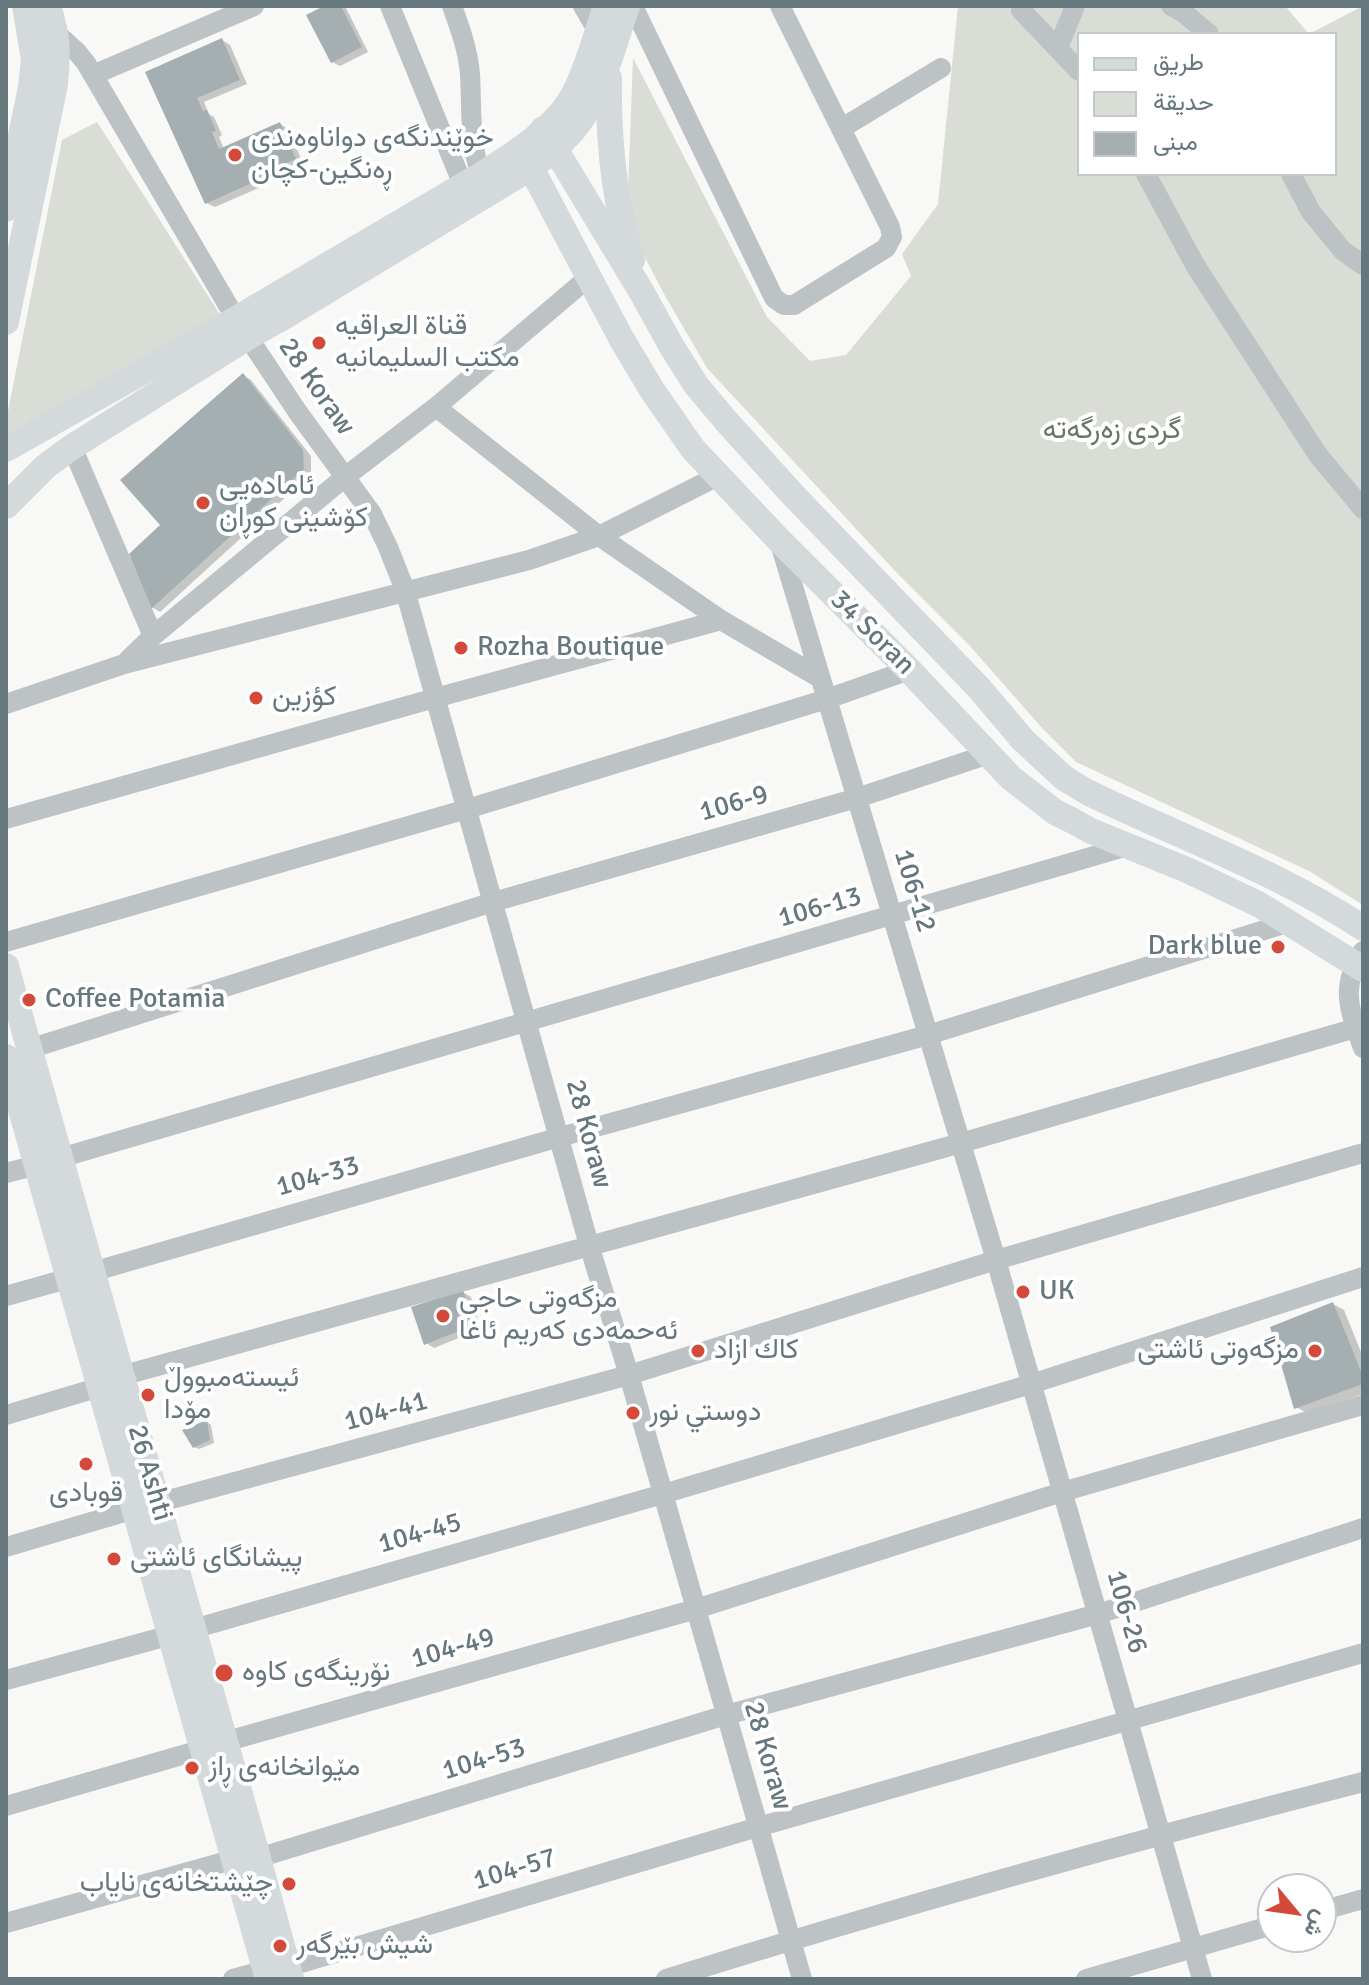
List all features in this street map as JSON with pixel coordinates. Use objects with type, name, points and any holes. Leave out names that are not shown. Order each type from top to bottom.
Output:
[{"type":"main road","points":[[7,202],[34,59],[25,6]]},
{"type":"main road","points":[[6,322],[55,84],[57,34],[48,6]]},
{"type":"main road","points":[[6,449],[242,328],[578,124],[592,103],[630,6]]},
{"type":"main road","points":[[549,139],[573,97],[602,18]]},
{"type":"main road","points":[[609,63],[611,156],[624,231],[641,291]]},
{"type":"main road","name":"34 Soran","points":[[549,139],[672,347],[727,422],[1050,767],[1087,792],[1297,888],[1363,928]]},
{"type":"main road","points":[[6,506],[46,466],[242,328],[472,180],[525,158]]},
{"type":"main road","name":"34 Soran","points":[[525,158],[621,338],[693,449],[1011,778],[1055,812],[1091,831],[1187,870],[1360,961]]},
{"type":"main road","name":"26 Ashti","points":[[6,966],[18,1053],[278,1974]]},
{"type":"street","points":[[93,75],[254,6]]},
{"type":"street","points":[[390,6],[472,180]]},
{"type":"street","points":[[452,6],[467,56],[475,158],[472,180]]},
{"type":"street","points":[[583,6],[602,18]]},
{"type":"street","points":[[630,6],[774,298],[784,305],[794,305],[886,248],[892,237],[890,227],[780,6]]},
{"type":"street","points":[[1058,48],[1075,6]]},
{"type":"street","points":[[1171,6],[1207,32]]},
{"type":"street","points":[[1021,10],[1077,69]]},
{"type":"street","name":"28 Koraw","points":[[57,34],[77,52],[93,75],[242,328],[372,514],[405,590],[589,1245],[802,1979]]},
{"type":"street","points":[[842,128],[941,68]]},
{"type":"street","points":[[1147,176],[1195,265],[1309,443],[1363,509]]},
{"type":"street","points":[[1292,176],[1311,212],[1343,251],[1363,265]]},
{"type":"street","points":[[124,664],[153,636],[345,477],[436,407],[589,277]]},
{"type":"street","points":[[436,407],[599,536],[721,620],[820,678]]},
{"type":"street","points":[[72,447],[153,636]]},
{"type":"street","points":[[6,704],[124,664],[529,560],[599,536],[720,475]]},
{"type":"street","name":"106-12","points":[[778,539],[996,1260]]},
{"type":"street","points":[[6,819],[721,620]]},
{"type":"street","points":[[6,942],[467,809],[827,699],[909,670]]},
{"type":"street","name":"106-9","points":[[18,1053],[493,902],[857,798],[989,754]]},
{"type":"street","name":"106-13","points":[[6,1173],[1128,846]]},
{"type":"street","name":"104-33","points":[[6,1296],[928,1035],[1290,922]]},
{"type":"street","points":[[1360,961],[1349,985],[1348,996],[1349,1007],[1360,1026],[1363,1048]]},
{"type":"street","points":[[6,1415],[111,1382],[589,1245],[961,1143],[1360,1026]]},
{"type":"street","name":"104-41","points":[[6,1547],[629,1375],[996,1260],[1363,1153]]},
{"type":"street","name":"106-26","points":[[996,1260],[1202,1979]]},
{"type":"street","name":"104-45","points":[[6,1680],[663,1494],[1031,1384],[1363,1277]]},
{"type":"street","name":"104-49","points":[[6,1806],[696,1609],[1062,1492],[1363,1405]]},
{"type":"street","name":"104-53","points":[[6,1923],[246,1859],[726,1715],[1098,1614],[1363,1528]]},
{"type":"street","name":"104-57","points":[[233,1979],[278,1974],[758,1827],[1363,1653]]},
{"type":"street","points":[[666,1979],[790,1940],[1161,1834],[1363,1782]]},
{"type":"street","points":[[1337,1906],[1363,1899]]},
{"type":"street","points":[[1086,1979],[1257,1930]]},
{"type":"green space","name":"گردی زەرگەتە","points":[[958,6],[1285,6],[1307,32],[1077,32],[1077,176],[1337,176],[1337,32],[1313,32],[1363,6],[1363,905],[1309,871],[1076,762],[707,368],[636,240],[628,191],[633,58],[767,317],[810,361],[846,355],[911,276],[902,254],[938,204]]},
{"type":"green space","points":[[97,122],[221,316],[6,434],[6,421],[62,140]]},
{"type":"building","points":[[324,6],[341,6],[362,47],[331,63],[306,15]]},
{"type":"building","points":[[222,38],[240,80],[197,98],[203,111],[207,110],[216,131],[212,132],[219,149],[280,122],[296,159],[259,175],[261,179],[205,204],[145,72]]},
{"type":"building","name":"ئامادەیی کۆشینی کوڕان","points":[[243,373],[303,450],[304,469],[151,609],[129,554],[160,525],[120,480]]},
{"type":"building","name":"مزگەوتی حاجی ئەحمەدی کەریم ئاغا","points":[[463,1290],[474,1325],[424,1345],[411,1307]]},
{"type":"building","name":"مزگەوتی ئاشتی","points":[[1333,1302],[1363,1376],[1363,1384],[1294,1409],[1270,1327]]},
{"type":"building","points":[[207,1420],[210,1440],[193,1448],[182,1430]]},
{"type":"place","name":"خوێندنگەی دواناوەندی ڕەنگین-کچان","points":[[235,155]]},
{"type":"place","name":"قناة العراقيه مكتب السليمانيه","points":[[319,343]]},
{"type":"place","name":"ئامادەیی کۆشینی کوڕان","points":[[203,503]]},
{"type":"place","name":"Rozha Boutique","points":[[461,648]]},
{"type":"place","name":"كؤزين","points":[[256,698]]},
{"type":"place","name":"Dark blue","points":[[1278,947]]},
{"type":"place","name":"Coffee Potamia","points":[[29,1000]]},
{"type":"place","name":"UK","points":[[1023,1292]]},
{"type":"place","name":"مزگەوتی حاجی ئەحمەدی کەریم ئاغا","points":[[443,1316]]},
{"type":"place","name":"كاك ازاد","points":[[698,1351]]},
{"type":"place","name":"مزگەوتی ئاشتی","points":[[1315,1351]]},
{"type":"place","name":"ئیستەمبووڵ مۆدا","points":[[148,1395]]},
{"type":"place","name":"دوستي نور","points":[[633,1413]]},
{"type":"place","name":"قوبادی","points":[[86,1464]]},
{"type":"place","name":"پیشانگای ئاشتی","points":[[114,1559]]},
{"type":"place","name":"نۆرینگەی کاوە","points":[[224,1673]]},
{"type":"place","name":"مێوانخانەی ڕاز","points":[[192,1768]]},
{"type":"place","name":"چێشتخانەی نایاب","points":[[289,1884]]},
{"type":"place","name":"شیش بێرگەر","points":[[280,1946]]}]
